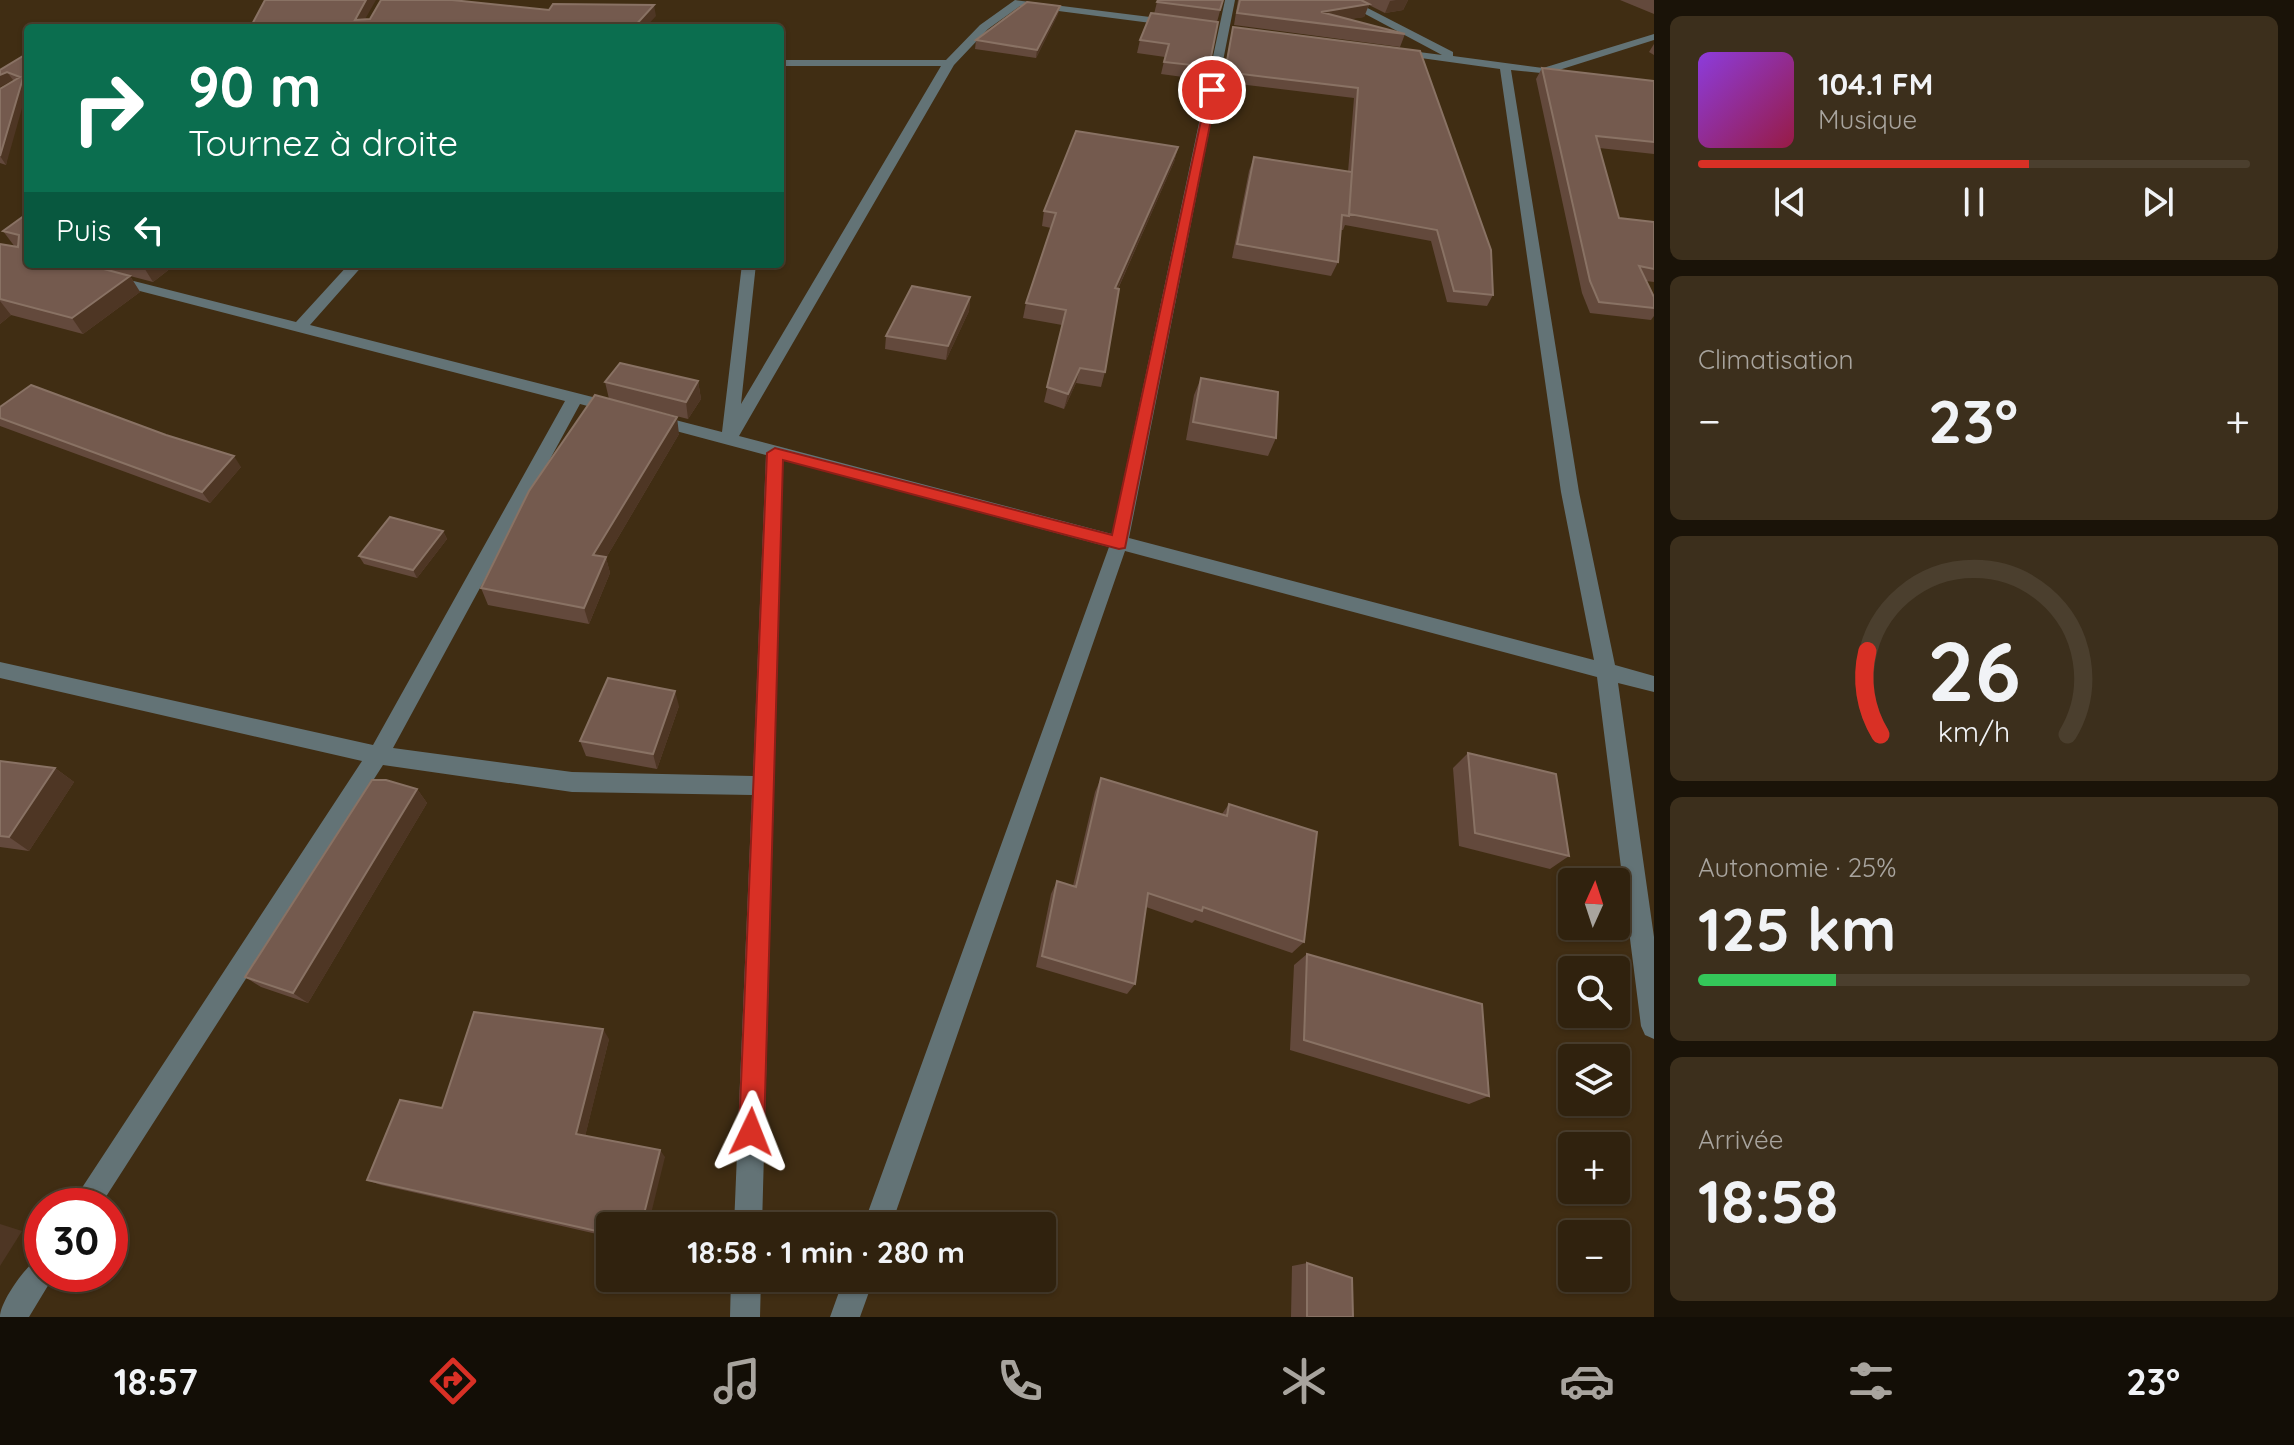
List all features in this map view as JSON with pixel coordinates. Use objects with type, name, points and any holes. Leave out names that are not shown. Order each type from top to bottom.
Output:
[{"type":"street","points":[[882,1212],[1119,543],[1230,0]]},
{"type":"street","points":[[1344,0],[1463,61]]},
{"type":"street","points":[[729,439],[949,63],[984,27],[1020,1],[1180,24]]},
{"type":"street","points":[[1543,72],[1654,37]]},
{"type":"street","points":[[1388,51],[1575,75]]},
{"type":"street","points":[[784,63],[949,63]]},
{"type":"street","points":[[1505,67],[1570,492],[1606,671],[1654,1026]]},
{"type":"street","points":[[300,327],[353,268]]},
{"type":"street","points":[[729,439],[749,268]]},
{"type":"street","points":[[100,276],[575,398],[1654,684]]},
{"type":"street","points":[[96,1188],[378,755],[575,398]]},
{"type":"street","points":[[749,1212],[775,453]]},
{"type":"street","points":[[0,670],[378,755],[572,782],[764,786]]},
{"type":"street","points":[[12,1317],[28,1292]]},
{"type":"street","points":[[745,1317],[746,1292]]},
{"type":"street","points":[[845,1317],[854,1292]]},
{"type":"building","points":[[265,0],[366,0],[355,20],[370,19],[381,0],[452,0],[549,10],[553,4],[654,5],[637,24],[252,24]]},
{"type":"building","points":[[1158,0],[1223,0],[1220,10]]},
{"type":"building","points":[[1240,0],[1361,0],[1369,4],[1321,12],[1405,34],[1237,13]]},
{"type":"building","points":[[1027,2],[1060,6],[1037,50],[976,40]]},
{"type":"building","points":[[1151,13],[1218,22],[1209,67],[1164,62],[1169,44],[1140,40]]},
{"type":"building","points":[[1233,27],[1420,51],[1491,250],[1493,295],[1454,291],[1437,230],[1349,214],[1358,88],[1225,72]]},
{"type":"building","points":[[24,55],[24,75],[0,156],[0,89],[20,77],[7,72],[0,75],[0,70]]},
{"type":"building","points":[[1542,68],[1654,81],[1654,142],[1596,136],[1619,218],[1654,222],[1654,269],[1639,266],[1654,297],[1654,308],[1599,302],[1590,281]]},
{"type":"building","points":[[1076,131],[1178,147],[1115,288],[1119,289],[1105,372],[1080,368],[1068,394],[1047,387],[1066,310],[1026,303],[1056,213],[1044,211]]},
{"type":"building","points":[[1254,157],[1352,172],[1349,216],[1342,215],[1338,262],[1237,244]]},
{"type":"building","points":[[24,216],[24,268],[100,268],[130,276],[72,318],[0,299],[0,244],[18,247],[19,235],[3,231]]},
{"type":"building","points":[[912,286],[970,297],[948,346],[886,336]]},
{"type":"building","points":[[620,363],[698,381],[686,402],[605,382]]},
{"type":"building","points":[[1201,378],[1278,392],[1276,438],[1193,422]]},
{"type":"building","points":[[31,385],[166,435],[234,456],[202,492],[0,418],[0,407]]},
{"type":"building","points":[[595,395],[677,417],[593,555],[606,557],[584,608],[481,588],[529,491]]},
{"type":"building","points":[[390,517],[443,531],[413,570],[359,556]]},
{"type":"building","points":[[608,678],[675,691],[653,754],[580,741]]},
{"type":"building","points":[[1468,753],[1556,774],[1569,856],[1475,833]]},
{"type":"building","points":[[0,761],[55,768],[9,837],[0,836]]},
{"type":"building","points":[[1101,778],[1227,816],[1229,804],[1317,832],[1304,942],[1203,907],[1202,911],[1148,893],[1135,984],[1042,956],[1057,881],[1076,887]]},
{"type":"building","points":[[372,780],[386,780],[417,789],[293,993],[245,977]]},
{"type":"building","points":[[1307,954],[1482,1004],[1489,1096],[1304,1040]]},
{"type":"building","points":[[474,1012],[603,1029],[576,1134],[660,1150],[644,1212],[596,1212],[596,1231],[367,1180],[400,1100],[442,1108]]},
{"type":"building","points":[[1307,1263],[1352,1278],[1353,1317],[1307,1317]]},
{"type":"route","points":[[751,1132],[775,453],[1119,543],[1212,90]]}]
